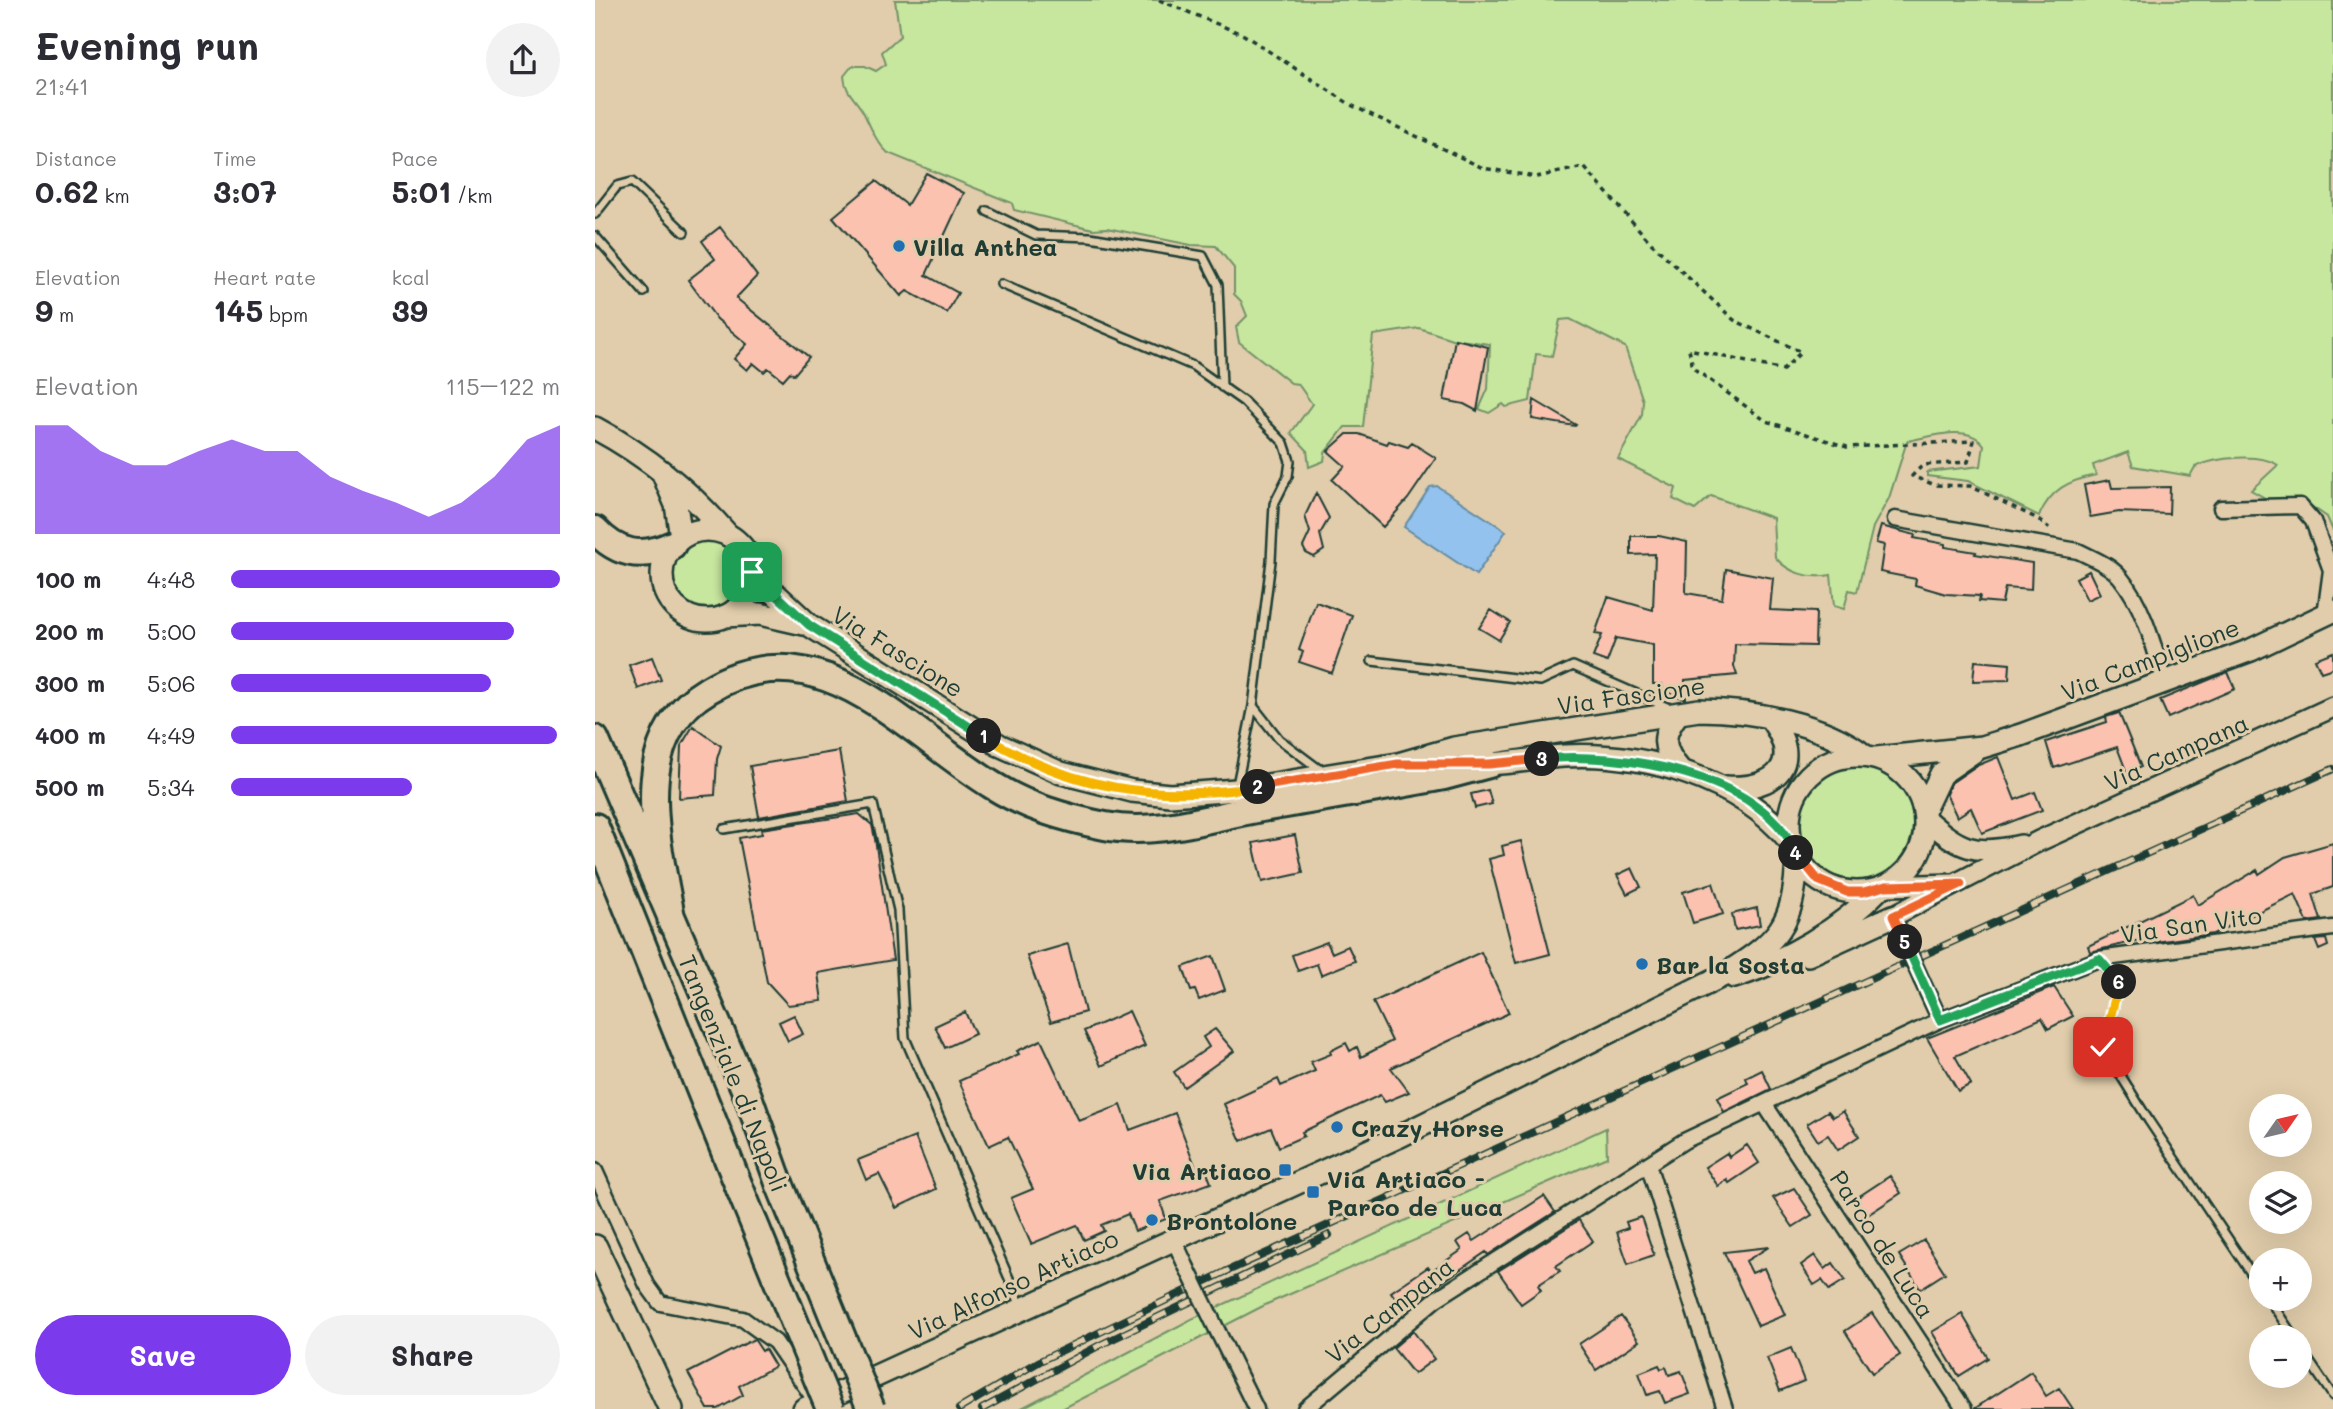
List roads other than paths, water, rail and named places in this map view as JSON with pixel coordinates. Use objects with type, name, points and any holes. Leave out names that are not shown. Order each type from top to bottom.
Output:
[{"type":"highway","points":[[595,530],[610,545],[632,553],[655,553],[676,541]]},
{"type":"highway","points":[[672,923],[655,823],[653,785],[656,761],[672,723],[685,708],[701,694],[744,672],[786,669],[827,676],[878,704],[1009,795],[1052,814],[1110,827],[1163,827],[1397,785],[1489,764]]},
{"type":"highway","name":"Tangenziale di Napoli","points":[[595,739],[748,1096],[779,1183],[871,1409]]},
{"type":"highway","name":"Tangenziale di Napoli","points":[[598,838],[740,1189],[817,1407]]},
{"type":"main road","points":[[595,428],[661,469],[699,502],[744,549],[752,572],[746,598],[725,617]]},
{"type":"main road","points":[[661,469],[676,505],[676,541],[661,570],[667,596],[686,615],[712,620],[760,614],[809,625]]},
{"type":"main road","points":[[676,541],[703,529],[727,534]]},
{"type":"main road","name":"Via Fascione","points":[[752,572],[809,625],[999,745],[1061,773],[1132,791],[1170,795],[1236,790],[1398,764],[1454,748],[1679,713],[1727,710],[1770,718],[1840,739],[1870,757]]},
{"type":"main road","name":"Via Campiglione","points":[[1870,757],[1982,747],[2099,708],[2251,650],[2329,612]]},
{"type":"main road","points":[[1679,713],[1664,738],[1667,755],[1680,770]]},
{"type":"main road","points":[[1721,787],[1751,788],[1773,778],[1784,755],[1778,729],[1770,718]]},
{"type":"main road","name":"Via Campiglione","points":[[1925,814],[1941,774],[1982,747]]},
{"type":"main road","name":"Via Fascione","points":[[1398,764],[1489,764],[1590,757],[1680,770],[1721,787],[1764,814],[1794,849]]},
{"type":"main road","points":[[1699,988],[1743,963],[1780,931],[1795,896],[1790,808],[1805,779],[1832,760],[1870,757],[1902,772],[1916,789],[1925,814],[1925,835],[1916,858],[1900,877],[1834,926],[1766,966]]},
{"type":"main road","points":[[1794,849],[1818,880],[1832,888],[1847,892],[1882,888]]},
{"type":"main road","points":[[1699,988],[1766,966],[1796,960],[1893,916]]},
{"type":"main road","name":"Via Alfonso Artiaco","points":[[817,1407],[1398,1137],[1699,988]]},
{"type":"main road","points":[[595,1247],[671,1409]]},
{"type":"street","points":[[2221,508],[2300,506],[2313,521],[2331,570],[2329,612]]},
{"type":"street","points":[[1895,519],[2078,551],[2119,576],[2139,609],[2165,682]]},
{"type":"street","name":"Via Campana","points":[[1893,916],[1961,884],[2039,841],[2333,707]]},
{"type":"street","name":"Via Campana","points":[[1925,814],[1965,849],[1992,851],[2039,841]]},
{"type":"street","points":[[1882,888],[1961,884]]},
{"type":"street","points":[[1893,916],[1940,1020]]},
{"type":"street","name":"Via San Vito","points":[[1765,1105],[1940,1020],[2099,959],[2333,928]]},
{"type":"street","name":"Via Campana","points":[[1305,1409],[1436,1299],[1684,1141],[1765,1105]]},
{"type":"street","name":"Parco de Luca","points":[[1765,1105],[1964,1409]]},
{"type":"street","points":[[1648,1164],[1725,1409]]},
{"type":"street","points":[[595,1171],[647,1285],[660,1303],[743,1319],[775,1342],[817,1407]]},
{"type":"street","points":[[1174,1240],[1255,1409]]},
{"type":"lane","points":[[595,214],[617,186],[632,182],[684,232]]},
{"type":"lane","points":[[987,211],[1036,235],[1090,237],[1203,256],[1218,285],[1222,387]]},
{"type":"lane","points":[[595,236],[644,292]]},
{"type":"lane","points":[[1001,284],[1193,366],[1244,402],[1284,443],[1290,461],[1288,476],[1274,504],[1271,561],[1253,706],[1236,790]]},
{"type":"lane","points":[[1372,661],[1540,681],[1573,666],[1679,713]]},
{"type":"lane","points":[[1253,706],[1279,739],[1328,776]]},
{"type":"lane","points":[[724,829],[873,804],[898,910],[905,1038],[1023,1310]]},
{"type":"lane","points":[[2099,959],[2119,983],[2103,1047],[2249,1270]]},
{"type":"lane","points":[[2312,1365],[2333,1396]]},
{"type":"water","points":[[1437,486],[1506,531],[1476,575],[1404,527],[1430,487]]},
{"type":"railway","points":[[959,1409],[1040,1361],[1225,1272],[2333,769]]},
{"type":"railway","points":[[982,1409],[1100,1345],[1329,1235]]},
{"type":"place","name":"Villa Anthea","points":[[899,246]]},
{"type":"place","name":"Bar la Sosta","points":[[1642,964]]},
{"type":"place","name":"Crazy Horse","points":[[1337,1127]]},
{"type":"place","name":"Via Artiaco","points":[[1285,1170]]},
{"type":"place","name":"Via Artiaco - Parco de Luca","points":[[1313,1192]]},
{"type":"place","name":"Brontolone","points":[[1152,1220]]}]
